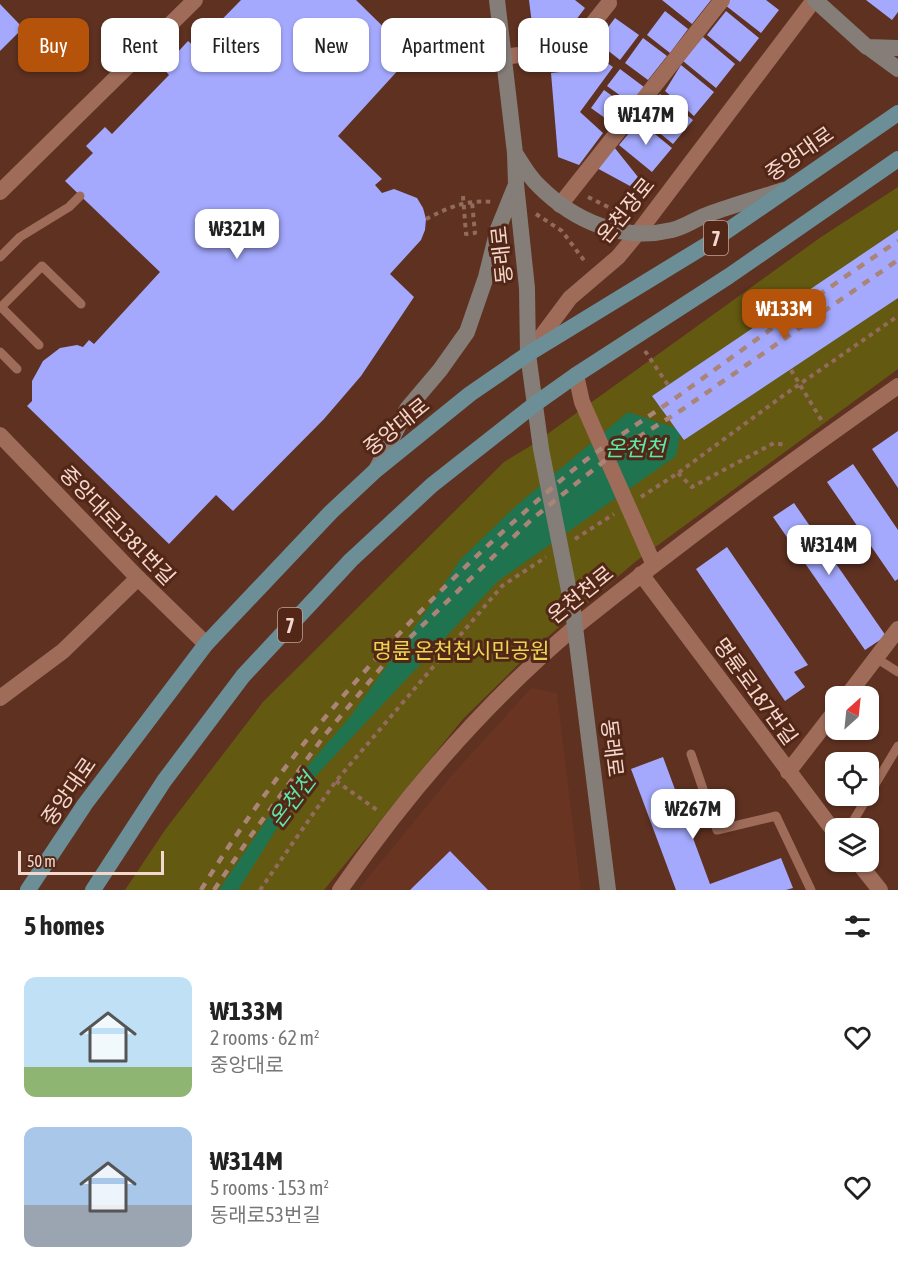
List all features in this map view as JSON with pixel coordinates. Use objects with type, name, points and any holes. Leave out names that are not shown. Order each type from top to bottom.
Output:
[{"type":"main road","name":"동래로","points":[[497,0],[499,18]]},
{"type":"main road","points":[[815,0],[867,47],[898,69]]},
{"type":"main road","points":[[867,47],[898,48]]},
{"type":"main road","name":"동래로","points":[[505,72],[515,153],[527,288],[528,354],[541,449],[574,619],[608,890]]},
{"type":"main road","name":"중앙대로","points":[[28,890],[85,804],[206,644],[331,512],[376,470],[470,394],[528,354],[708,244],[898,113]]},
{"type":"main road","points":[[515,153],[537,185],[560,205],[587,221],[611,231],[637,234],[672,230],[708,214],[790,187]]},
{"type":"main road","name":"7","points":[[93,890],[164,781],[243,676],[351,560],[432,485],[535,404],[576,375],[729,276],[898,159]]},
{"type":"main road","points":[[376,470],[407,409],[440,370],[467,332],[486,277],[498,229],[516,184]]},
{"type":"street","points":[[0,192],[195,0]]},
{"type":"street","points":[[560,205],[722,0]]},
{"type":"street","name":"온천장로","points":[[528,354],[570,298],[618,257],[637,234],[815,0]]},
{"type":"street","points":[[506,57],[573,48],[609,3]]},
{"type":"street","name":"명륜로187번길","points":[[576,375],[582,402],[644,543],[648,569],[788,772],[825,820]]},
{"type":"street","name":"온천천로","points":[[340,890],[420,784],[480,716],[545,652],[574,619],[648,569],[898,386]]},
{"type":"street","name":"중앙대로1381번길","points":[[0,435],[138,578],[206,644]]},
{"type":"street","points":[[0,698],[63,651],[138,578]]},
{"type":"street","points":[[854,686],[898,629]]},
{"type":"street","points":[[788,772],[825,724]]},
{"type":"street","points":[[866,872],[880,890]]},
{"type":"lane","points":[[0,257],[20,237],[69,207],[80,196]]},
{"type":"lane","points":[[39,345],[0,307],[42,266],[81,304]]},
{"type":"lane","points":[[0,352],[17,369]]},
{"type":"lane","points":[[876,658],[898,672]]},
{"type":"lane","points":[[855,818],[898,746]]},
{"type":"lane","points":[[691,754],[717,830],[776,816],[811,890]]},
{"type":"path","points":[[463,196],[466,234],[475,233],[472,202]]},
{"type":"path","points":[[426,219],[456,205],[472,202],[496,203]]},
{"type":"path","points":[[532,212],[562,231],[589,267]]},
{"type":"path","points":[[642,347],[668,385]]},
{"type":"path","points":[[791,370],[830,434]]},
{"type":"path","points":[[678,472],[692,487],[774,443],[810,449]]},
{"type":"path","points":[[336,781],[393,820]]},
{"type":"shaded area","points":[[531,688],[557,693],[581,890],[358,890],[452,775]]},
{"type":"green space","name":"명륜 온천천시민공원","points":[[898,187],[898,369],[635,562],[536,647],[463,719],[324,890],[125,890],[165,830],[263,702],[504,462],[532,445],[821,237]]},
{"type":"water","name":"온천천","points":[[628,412],[681,430],[676,456],[498,581],[298,795],[238,890],[219,890],[287,790],[350,717],[460,560],[516,506]]},
{"type":"building","points":[[241,0],[356,0],[381,25],[381,72],[396,72],[338,136],[382,179],[375,185],[382,193],[394,189],[417,198],[426,219],[425,230],[421,240],[390,274],[414,297],[361,376],[324,419],[233,511],[216,495],[169,544],[27,406],[32,401],[32,381],[43,361],[60,348],[77,345],[83,347],[89,340],[94,344],[160,272],[65,181],[93,153],[86,146],[105,127],[112,134],[169,75],[166,72],[179,72],[179,51],[188,41],[191,44],[191,72],[281,72],[281,18],[223,18]]},
{"type":"building","points":[[529,0],[575,0],[585,8],[577,18],[531,18]]},
{"type":"building","points":[[662,0],[711,0],[692,24]]},
{"type":"building","points":[[729,0],[766,0],[779,10],[761,33],[725,5]]},
{"type":"building","points":[[866,0],[898,0],[898,12],[892,20]]},
{"type":"building","points":[[0,4],[18,23],[18,33],[0,51]]},
{"type":"building","points":[[665,11],[688,29],[670,53],[647,35]]},
{"type":"building","points":[[726,11],[759,38],[740,62],[707,35]]},
{"type":"building","points":[[615,18],[639,35],[620,60],[609,51],[609,26]]},
{"type":"building","points":[[703,37],[735,64],[716,88],[683,61]]},
{"type":"building","points":[[643,38],[667,56],[648,80],[625,63]]},
{"type":"building","points":[[609,64],[613,67],[580,112],[603,133],[579,165],[558,157],[551,73],[609,72]]},
{"type":"building","points":[[681,65],[714,92],[694,116],[665,91]]},
{"type":"building","points":[[620,69],[644,87],[632,104],[607,86]]},
{"type":"building","points":[[604,90],[629,108],[616,126],[591,108]]},
{"type":"building","points":[[660,94],[693,120],[673,144],[640,117]]},
{"type":"building","points":[[639,121],[672,148],[652,172],[619,145]]},
{"type":"building","points":[[614,147],[638,177],[630,186],[595,167]]},
{"type":"building","points":[[898,230],[898,298],[684,440],[652,396]]},
{"type":"building","points":[[898,431],[898,488],[872,449]]},
{"type":"building","points":[[853,464],[898,530],[898,579],[895,581],[827,482]]},
{"type":"building","points":[[794,503],[886,636],[865,650],[773,517]]},
{"type":"building","points":[[727,547],[808,665],[794,672],[805,687],[785,701],[696,569]]},
{"type":"building","points":[[663,757],[710,884],[781,858],[793,888],[786,890],[676,890],[631,769]]},
{"type":"building","points":[[450,851],[488,890],[410,890]]},
{"type":"railway","points":[[201,890],[279,775],[322,721],[415,617],[464,568],[567,475],[594,454],[898,241]]},
{"type":"railway","points":[[214,890],[324,736],[390,657],[532,519],[618,450],[683,409],[898,260]]}]
